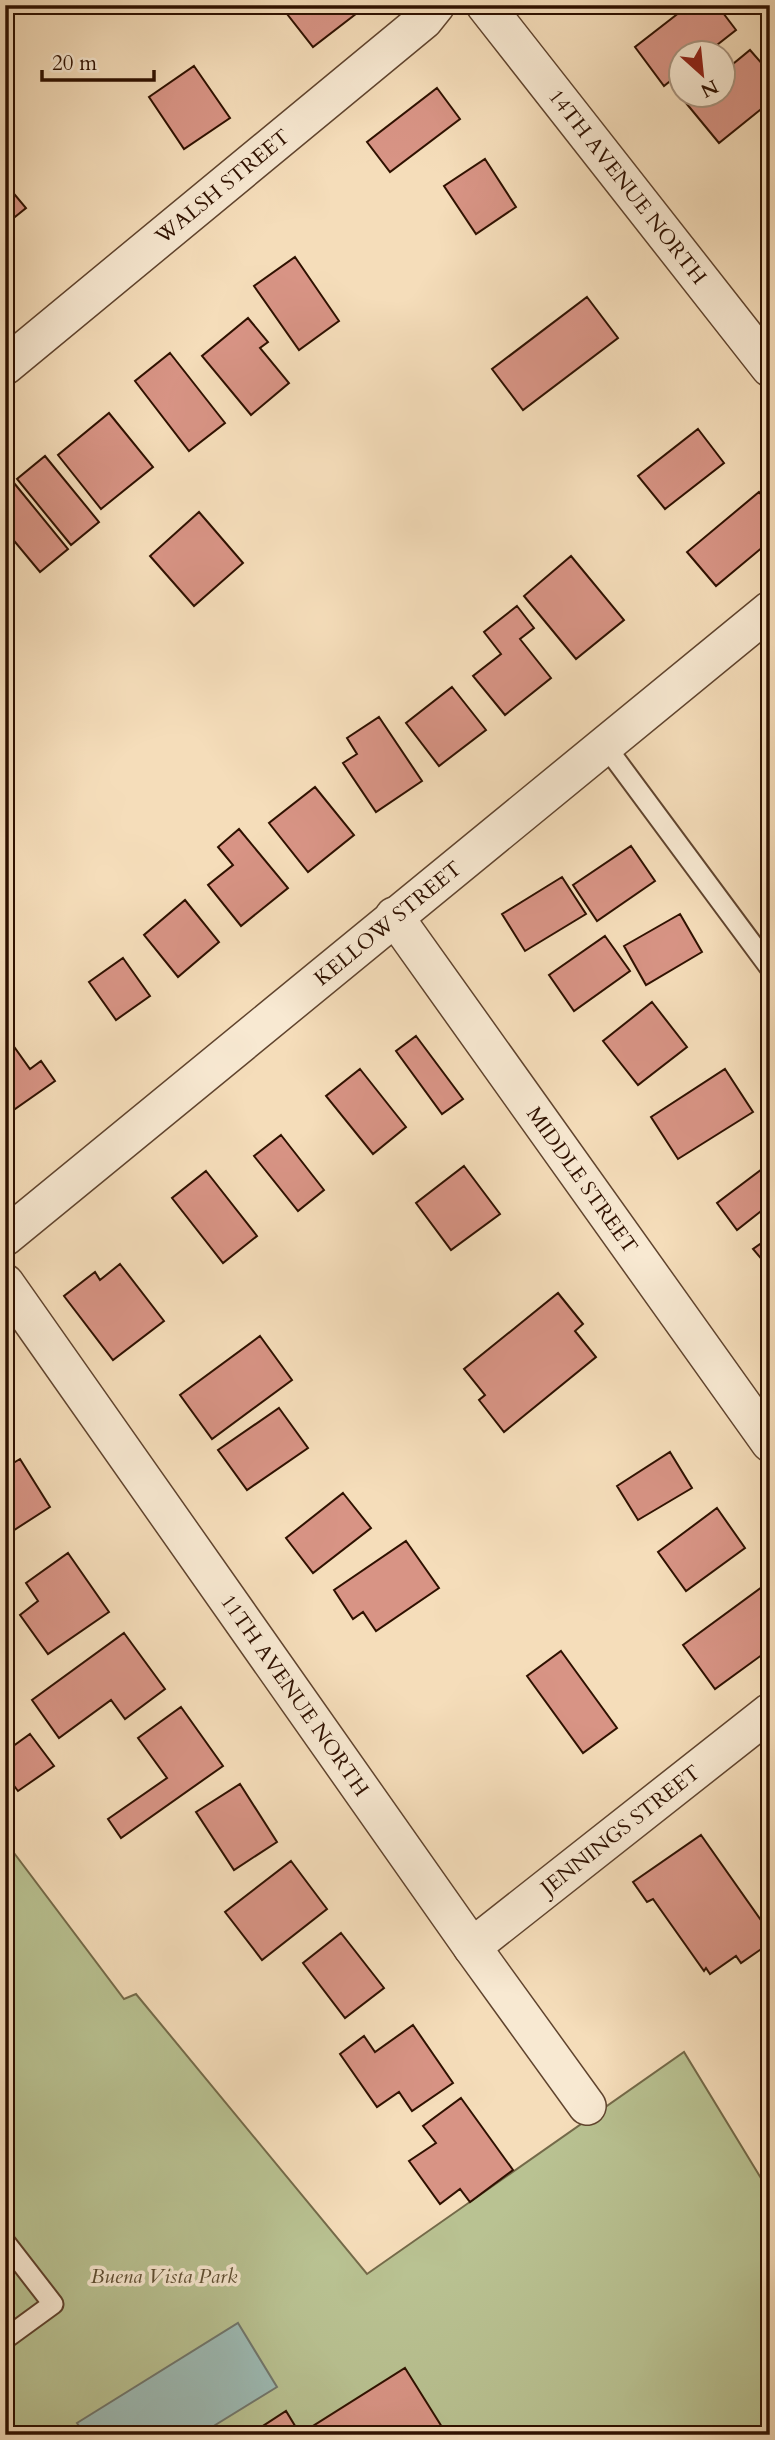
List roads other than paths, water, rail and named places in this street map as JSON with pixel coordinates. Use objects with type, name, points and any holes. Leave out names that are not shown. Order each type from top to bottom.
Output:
[{"type":"street","name":"WALSH STREET","points":[[5,366],[424,20],[436,5]]},
{"type":"street","name":"14TH AVENUE NORTH","points":[[485,5],[770,368]]},
{"type":"street","name":"KELLOW STREET","points":[[5,1237],[770,610]]},
{"type":"street","name":"MIDDLE STREET","points":[[394,916],[770,1443]]},
{"type":"street","name":"11TH AVENUE NORTH","points":[[5,1283],[587,2106]]},
{"type":"street","name":"JENNINGS STREET","points":[[472,1947],[770,1712]]},
{"type":"lane","points":[[604,744],[770,968]]},
{"type":"lane","points":[[5,2242],[53,2304],[5,2339]]},
{"type":"water","points":[[238,2323],[277,2387],[199,2435],[85,2435],[77,2423]]},
{"type":"park label","name":"Buena Vista Park","points":[[164,2276]]}]
